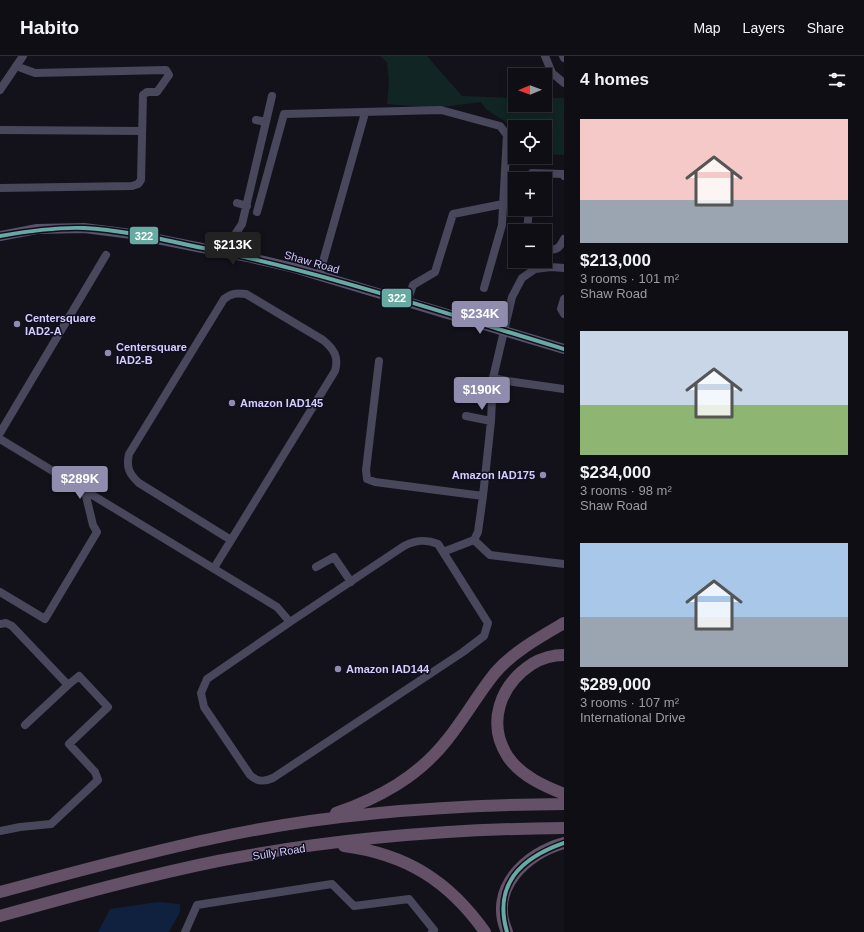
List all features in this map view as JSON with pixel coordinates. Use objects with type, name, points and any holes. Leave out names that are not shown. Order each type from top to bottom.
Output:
[{"type":"highway","points":[[306,823],[372,799],[406,779],[422,767],[447,740],[495,673],[513,656],[564,623]]},
{"type":"highway","points":[[564,655],[552,656],[539,660],[523,670],[510,683],[501,701],[498,723],[500,739],[509,758],[528,777],[564,794]]},
{"type":"highway","points":[[0,892],[214,838],[306,823],[445,808],[564,804]]},
{"type":"highway","name":"Sully Road","points":[[0,916],[102,887],[160,874],[219,861],[325,844],[433,833],[564,828]]},
{"type":"highway","points":[[507,932],[502,906],[506,887],[515,872],[528,859],[541,851],[564,842]]},
{"type":"highway","points":[[325,844],[373,851],[394,857],[420,870],[451,892],[470,910],[485,932]]},
{"type":"main road","name":"Shaw Road","points":[[0,236],[37,229],[84,228],[132,234],[230,254],[319,276],[564,349]]},
{"type":"street","points":[[0,90],[23,56]]},
{"type":"street","points":[[545,56],[552,73],[564,83]]},
{"type":"street","points":[[0,188],[132,186],[138,184],[141,180],[143,95],[147,92],[157,92],[161,89],[169,75],[166,70],[35,73],[16,66]]},
{"type":"street","points":[[230,254],[236,233],[242,224],[247,206],[272,96]]},
{"type":"street","points":[[257,212],[284,114],[441,110],[500,126],[507,135],[502,225],[484,288]]},
{"type":"street","points":[[319,276],[365,113]]},
{"type":"street","points":[[256,120],[266,122]]},
{"type":"street","points":[[0,130],[142,131]]},
{"type":"street","points":[[552,174],[563,174],[564,176]]},
{"type":"street","points":[[237,203],[247,206]]},
{"type":"street","points":[[407,302],[413,285],[435,272],[453,214],[503,204]]},
{"type":"street","points":[[552,250],[560,248],[564,238]]},
{"type":"street","points":[[0,433],[106,255]]},
{"type":"street","points":[[443,552],[474,540],[478,532],[491,420],[494,378],[512,297],[522,278],[535,269],[542,267],[564,269]]},
{"type":"street","points":[[214,568],[335,371],[337,357],[332,347],[323,340],[246,294],[237,293],[231,294],[224,299],[129,454],[126,465],[130,475],[139,483],[231,540]]},
{"type":"street","points":[[564,299],[561,309],[564,314]]},
{"type":"street","points":[[379,361],[366,470],[367,479],[375,482],[482,496]]},
{"type":"street","points":[[494,378],[564,388]]},
{"type":"street","points":[[466,416],[491,420]]},
{"type":"street","points":[[0,439],[85,492],[277,607],[290,622]]},
{"type":"street","points":[[0,592],[45,619],[97,532],[92,525],[85,492]]},
{"type":"street","points":[[474,540],[490,555],[564,564]]},
{"type":"street","points":[[414,541],[430,541],[438,544],[443,552],[488,623],[484,636],[273,778],[264,782],[259,781],[250,775],[204,707],[201,693],[207,679],[290,622],[414,541]]},
{"type":"street","points":[[316,567],[334,557],[351,582]]},
{"type":"street","points":[[0,624],[6,623],[12,626],[68,685]]},
{"type":"street","points":[[0,831],[20,827],[51,824],[98,780],[97,774],[69,744],[108,707],[79,676],[25,725]]},
{"type":"street","points":[[185,932],[197,905],[332,884],[354,906],[409,899],[434,930],[432,932]]},
{"type":"green space","points":[[380,56],[427,56],[462,96],[508,98],[508,112],[552,112],[552,98],[564,98],[564,155],[552,154],[552,120],[508,120],[508,123],[486,109],[481,102],[433,108],[387,104],[389,81],[387,62]]},
{"type":"water","points":[[158,902],[180,904],[180,912],[169,932],[98,932],[110,909]]},
{"type":"transit line","name":"322","points":[[0,236],[21,232],[63,228],[84,228],[129,233],[159,239],[249,258],[340,281],[564,349]]},
{"type":"transit line","name":"322","points":[[507,932],[504,915],[504,900],[514,875],[523,865],[535,856],[564,843]]},
{"type":"place","name":"Centersquare IAD2-A","points":[[17,324]]},
{"type":"place","name":"Centersquare IAD2-B","points":[[108,353]]},
{"type":"place","name":"Amazon IAD145","points":[[232,403]]},
{"type":"place","name":"Amazon IAD175","points":[[543,475]]},
{"type":"place","name":"Amazon IAD144","points":[[338,669]]}]
